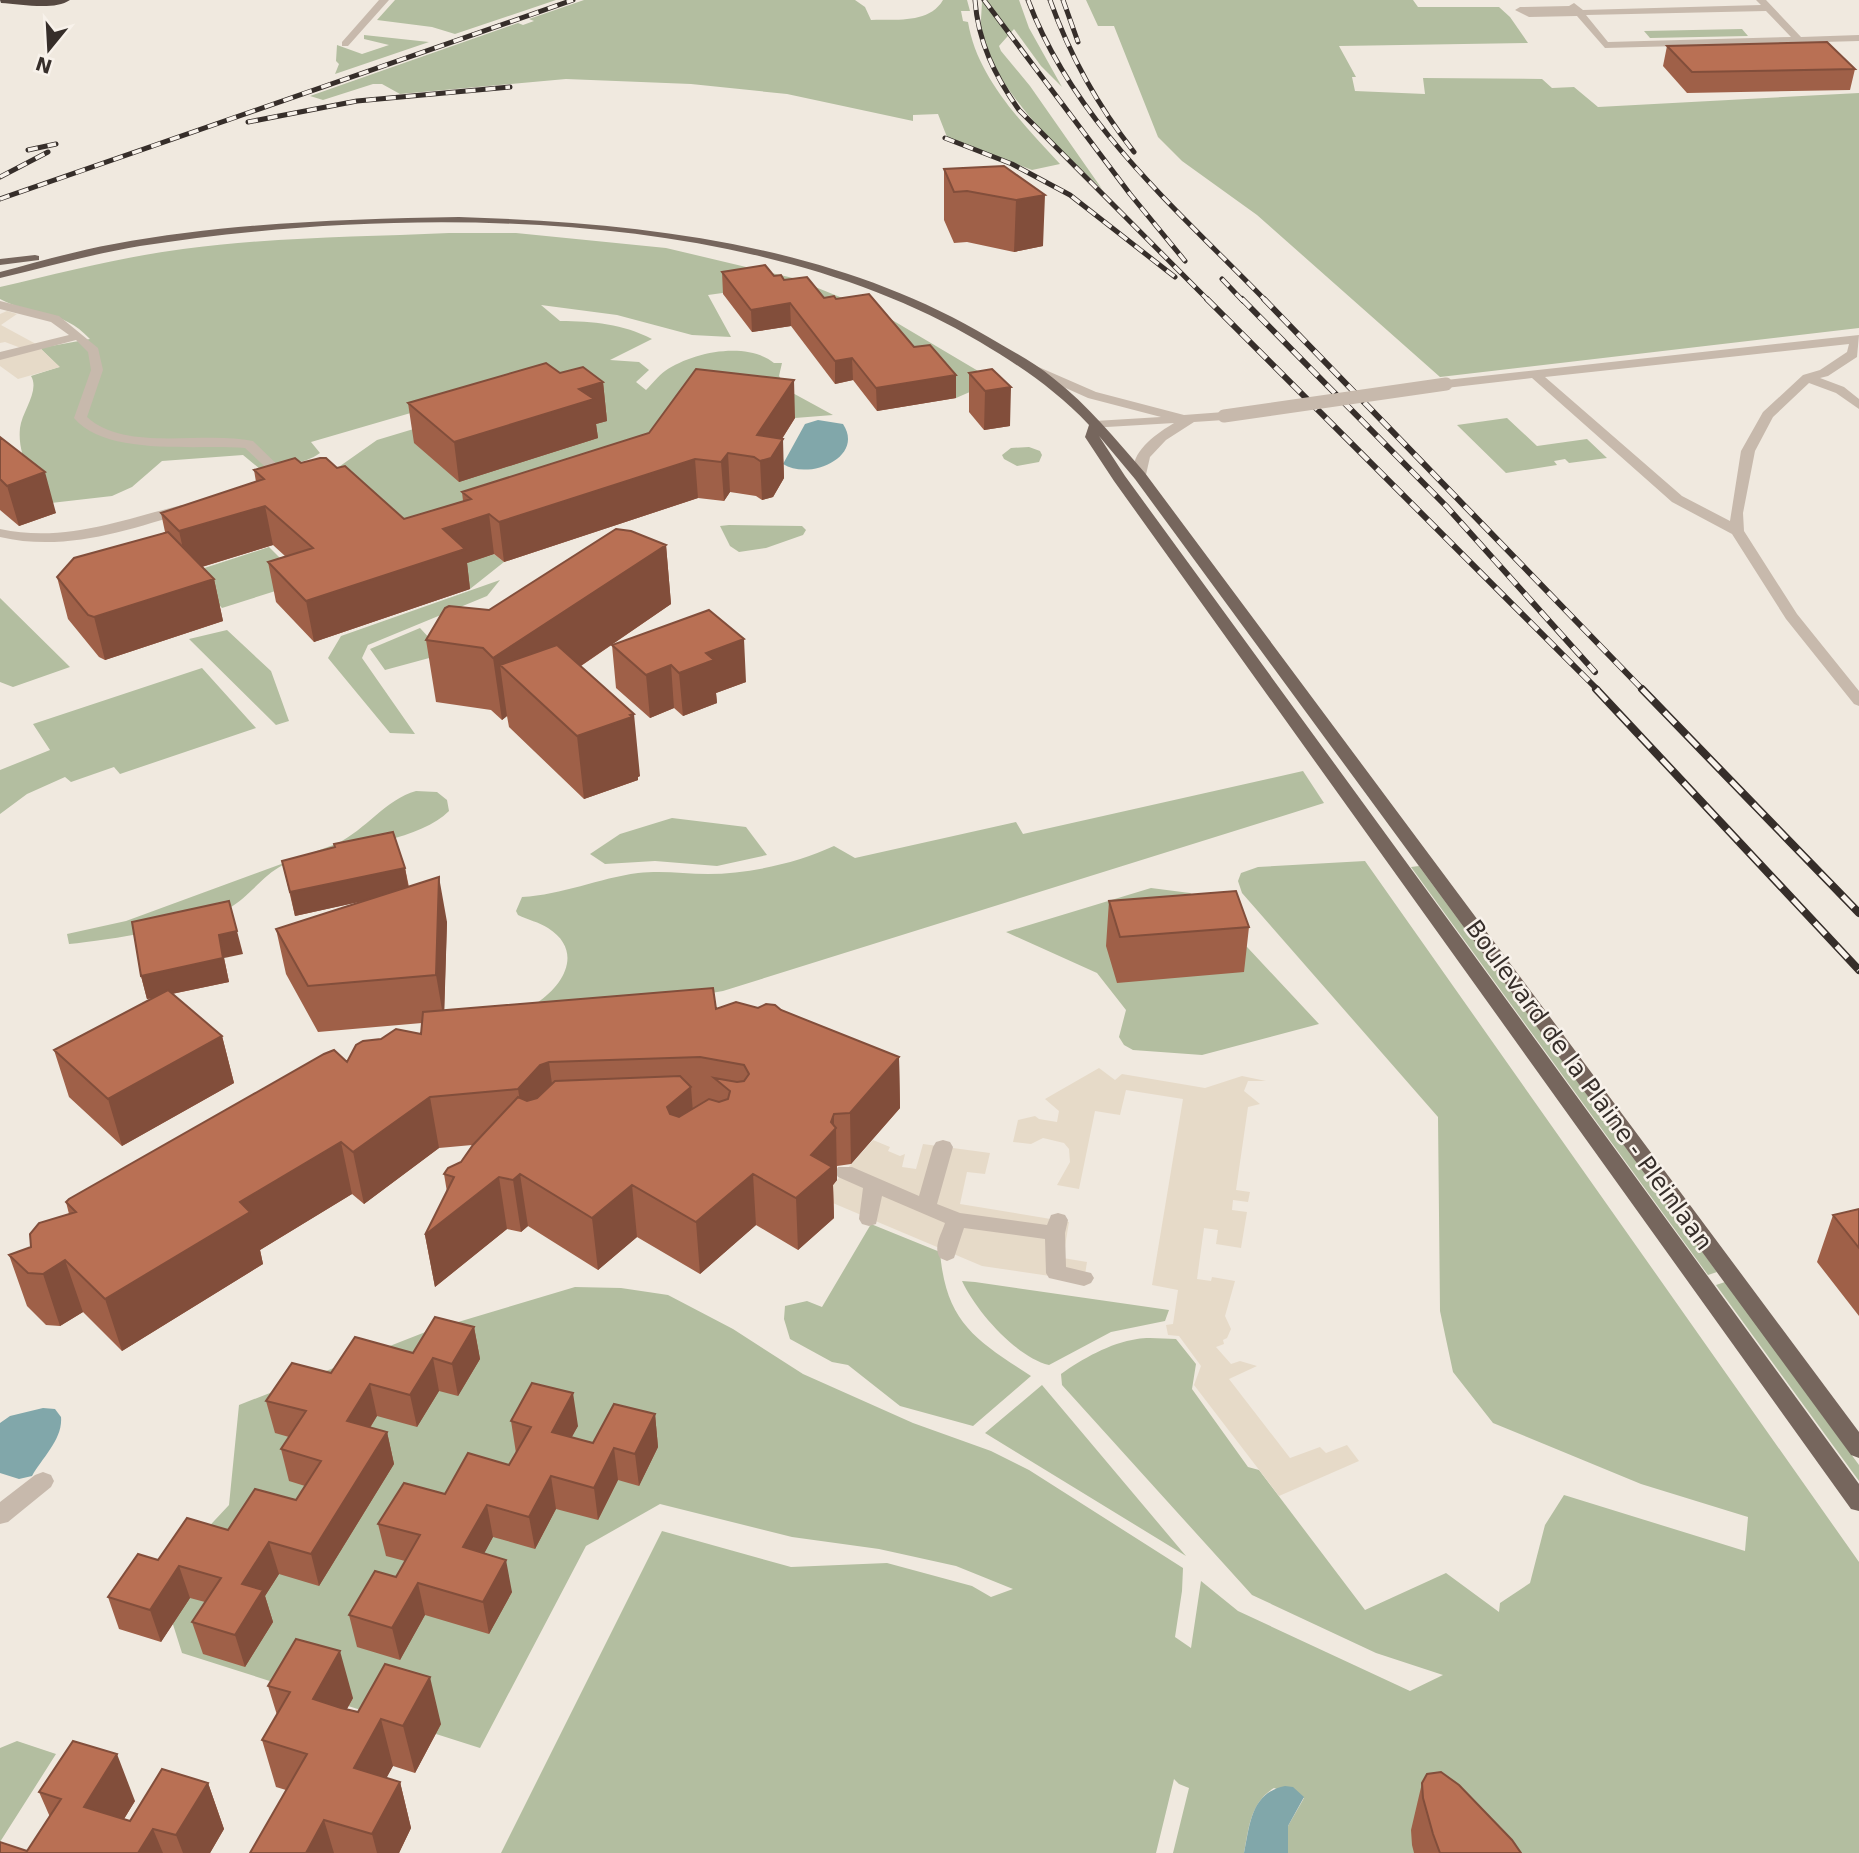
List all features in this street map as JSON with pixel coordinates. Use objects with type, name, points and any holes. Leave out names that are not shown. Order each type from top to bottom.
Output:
[{"type":"highway","points":[[1,0],[65,0]]},
{"type":"main road","points":[[0,275],[65,258],[224,232],[348,222],[467,221],[615,228],[744,248],[847,277],[959,324],[1033,368],[1055,385],[1095,425]]},
{"type":"main road","points":[[0,268],[43,258]]},
{"type":"main road","points":[[0,261],[65,258]]},
{"type":"main road","name":"Boulevard de la Plaine - Pleinlaan","points":[[1095,425],[1140,475],[1859,1449]]},
{"type":"main road","name":"Boulevard de la Plaine - Pleinlaan","points":[[1095,425],[1092,437],[1101,453],[1859,1502]]},
{"type":"street","points":[[345,44],[384,0]]},
{"type":"street","points":[[1570,0],[1605,45],[1859,38]]},
{"type":"street","points":[[1761,0],[1799,40]]},
{"type":"street","points":[[1579,11],[1566,8],[1520,10],[1523,14],[1529,14],[1769,8]]},
{"type":"street","points":[[0,305],[55,319],[94,351],[97,370],[80,418],[92,430],[125,438],[161,442],[247,444],[256,449],[284,478],[272,481]]},
{"type":"street","points":[[0,356],[78,336]]},
{"type":"street","points":[[1095,425],[1189,420],[1446,384],[1857,339],[1853,354],[1824,373],[1807,378],[1783,398],[1755,434],[1737,500],[1737,531]]},
{"type":"street","points":[[1807,378],[1811,370],[1834,354],[1834,350],[1824,342]]},
{"type":"street","points":[[1033,368],[1092,395],[1189,420]]},
{"type":"street","points":[[1534,374],[1677,499],[1737,531],[1791,616],[1859,701]]},
{"type":"street","points":[[1807,378],[1840,390],[1859,405]]},
{"type":"street","points":[[1140,475],[1144,455],[1155,441],[1189,420]]},
{"type":"street","points":[[0,533],[13,537],[81,537],[196,505]]},
{"type":"street","points":[[1278,698],[1301,694]]},
{"type":"street","points":[[926,1207],[943,1147]]},
{"type":"street","points":[[845,1172],[957,1220],[999,1218],[1056,1226],[1056,1273],[1084,1278]]},
{"type":"street","points":[[869,1219],[874,1184]]},
{"type":"street","points":[[947,1253],[948,1241],[957,1220]]},
{"type":"street","points":[[0,1515],[43,1481]]},
{"type":"green space","points":[[395,0],[556,0],[455,34],[432,27],[377,20]]},
{"type":"green space","points":[[584,0],[855,0],[865,7],[871,20],[901,20],[921,17],[937,8],[943,0],[967,0],[970,11],[961,11],[963,21],[968,22],[973,43],[991,81],[1017,116],[1060,164],[1032,170],[947,137],[938,114],[913,115],[913,121],[787,94],[691,84],[566,79],[400,94],[382,84],[373,84],[323,100],[310,96],[518,23],[523,25],[534,21],[529,19]]},
{"type":"green space","points":[[982,0],[1019,0],[1029,28],[1062,87],[1041,66],[1014,29],[999,46],[1001,51],[1030,86],[1102,189],[1033,121],[1004,82],[992,61],[982,34]]},
{"type":"green space","points":[[1086,0],[1413,0],[1418,7],[1499,7],[1510,17],[1528,43],[1339,46],[1356,77],[1352,77],[1355,91],[1425,94],[1423,78],[1542,79],[1552,88],[1574,87],[1598,107],[1859,93],[1859,328],[1440,377],[1257,215],[1182,161],[1158,137],[1114,26],[1098,26]]},
{"type":"green space","points":[[1742,29],[1748,36],[1650,38],[1644,31]]},
{"type":"green space","points":[[364,35],[429,42],[335,74],[339,64],[336,61],[337,45],[362,54],[389,45],[364,39]]},
{"type":"green space","points":[[449,233],[516,233],[666,248],[793,278],[882,314],[995,381],[956,398],[766,287],[708,295],[731,337],[692,335],[617,315],[541,305],[560,321],[608,324],[652,339],[610,360],[639,362],[649,370],[636,382],[646,390],[665,371],[690,359],[720,352],[749,352],[774,363],[782,363],[779,376],[789,391],[833,415],[795,418],[486,557],[494,554],[504,562],[470,589],[333,471],[377,440],[557,386],[445,403],[311,442],[320,453],[292,464],[260,469],[243,455],[162,461],[132,487],[112,496],[51,503],[33,478],[24,459],[20,439],[21,422],[33,388],[31,376],[59,367],[40,348],[90,339],[79,329],[57,317],[12,305],[0,299],[0,287],[160,252],[216,245]]},
{"type":"green space","points":[[1507,418],[1537,446],[1587,439],[1607,458],[1569,463],[1565,459],[1554,461],[1557,465],[1506,473],[1457,425]]},
{"type":"green space","points":[[1029,447],[1040,451],[1042,455],[1039,462],[1017,466],[1002,455],[1011,448]]},
{"type":"green space","points":[[720,526],[802,526],[806,530],[803,535],[766,548],[739,552],[730,546]]},
{"type":"green space","points":[[269,547],[304,582],[222,608],[189,573]]},
{"type":"green space","points":[[500,580],[487,596],[368,645],[362,658],[415,734],[390,733],[328,658],[341,636]]},
{"type":"green space","points":[[0,598],[70,667],[13,687],[0,682]]},
{"type":"green space","points":[[420,628],[444,654],[385,670],[370,649]]},
{"type":"green space","points":[[227,630],[271,671],[289,721],[276,725],[189,639]]},
{"type":"green space","points":[[202,668],[256,728],[120,774],[114,767],[71,782],[65,777],[27,794],[0,814],[0,770],[50,750],[33,724]]},
{"type":"green space","points":[[1303,771],[1324,803],[723,991],[654,1003],[537,1003],[547,996],[562,977],[567,957],[559,937],[545,926],[518,915],[516,911],[522,897],[552,893],[638,873],[708,874],[756,870],[804,858],[834,846],[855,858],[1016,822],[1023,834]]},
{"type":"green space","points":[[416,791],[437,792],[447,800],[449,811],[422,829],[404,835],[287,863],[269,874],[229,908],[214,915],[151,932],[69,944],[67,934],[126,921],[336,844],[395,801]]},
{"type":"green space","points":[[672,818],[746,827],[767,855],[717,866],[655,861],[605,864],[590,854],[620,834]]},
{"type":"green space","points":[[1365,861],[1859,1562],[1859,1853],[1288,1853],[1288,1826],[1304,1798],[1274,1788],[1255,1809],[1244,1853],[1173,1853],[1189,1788],[1174,1779],[1156,1853],[501,1853],[662,1531],[791,1567],[887,1563],[972,1586],[991,1597],[1013,1589],[956,1566],[879,1549],[792,1537],[660,1504],[586,1546],[480,1748],[182,1653],[159,1580],[229,1505],[239,1405],[428,1331],[575,1287],[621,1288],[668,1295],[733,1329],[803,1374],[913,1423],[991,1451],[1029,1470],[1183,1568],[1175,1637],[1191,1648],[1201,1581],[1238,1611],[1410,1691],[1443,1675],[1376,1653],[1252,1595],[1062,1385],[1061,1374],[1078,1363],[1097,1352],[1137,1339],[1176,1339],[1196,1364],[1192,1389],[1248,1467],[1259,1470],[1365,1610],[1446,1573],[1499,1612],[1500,1603],[1530,1583],[1545,1525],[1564,1495],[1745,1551],[1748,1517],[1641,1484],[1493,1423],[1453,1372],[1440,1311],[1438,1117],[1242,893],[1238,881],[1241,873],[1258,867]]},
{"type":"green space","points":[[1419,866],[1717,1272],[1708,1275],[1411,867]]},
{"type":"green space","points":[[1151,888],[1190,893],[1206,903],[1319,1024],[1202,1055],[1133,1050],[1124,1045],[1119,1037],[1126,1010],[1097,973],[1006,932]]},
{"type":"green space","points":[[871,1224],[940,1252],[949,1296],[967,1327],[994,1351],[1031,1376],[973,1426],[900,1406],[848,1365],[832,1362],[790,1339],[784,1319],[785,1306],[807,1301],[822,1307]]},
{"type":"green space","points":[[962,1281],[1169,1310],[1165,1321],[1111,1332],[1049,1365],[1023,1353],[998,1331],[977,1306]]},
{"type":"green space","points":[[1725,1282],[1859,1465],[1859,1481],[1716,1285]]},
{"type":"green space","points":[[1042,1385],[1186,1556],[985,1433]]},
{"type":"green space","points":[[17,1741],[56,1754],[0,1842],[0,1748]]},
{"type":"shaded area","points":[[7,311],[17,314],[1,325],[36,344],[21,348],[5,342],[0,343],[0,314]]},
{"type":"shaded area","points":[[40,348],[60,367],[18,379],[0,366],[0,359]]},
{"type":"shaded area","points":[[1099,1068],[1115,1080],[1122,1074],[1205,1088],[1242,1076],[1266,1081],[1248,1081],[1244,1091],[1260,1104],[1248,1107],[1236,1190],[1250,1192],[1248,1202],[1233,1200],[1232,1210],[1247,1212],[1241,1248],[1216,1244],[1218,1230],[1204,1228],[1197,1279],[1211,1281],[1212,1277],[1235,1281],[1225,1316],[1231,1329],[1223,1340],[1224,1344],[1216,1347],[1231,1364],[1240,1361],[1257,1366],[1229,1379],[1290,1458],[1320,1447],[1326,1453],[1347,1445],[1359,1461],[1279,1496],[1194,1385],[1201,1366],[1179,1336],[1168,1335],[1166,1325],[1173,1324],[1178,1290],[1152,1285],[1183,1099],[1126,1090],[1120,1115],[1095,1111],[1079,1189],[1057,1185],[1070,1162],[1069,1149],[1064,1143],[1043,1138],[1031,1144],[1013,1142],[1018,1120],[1035,1116],[1057,1122],[1059,1111],[1045,1099]]},
{"type":"shaded area","points":[[873,1140],[890,1147],[888,1151],[900,1156],[905,1154],[902,1167],[916,1169],[923,1144],[990,1153],[985,1174],[967,1172],[960,1204],[1069,1222],[1063,1258],[1087,1262],[1084,1281],[982,1266],[821,1198]]},
{"type":"water","points":[[818,420],[843,424],[848,436],[847,447],[841,456],[819,468],[806,470],[783,464],[805,424]]},
{"type":"water","points":[[43,1408],[55,1409],[61,1417],[59,1433],[51,1448],[32,1476],[19,1479],[0,1473],[0,1423],[10,1416]]},
{"type":"water","points":[[1285,1786],[1293,1787],[1304,1797],[1288,1826],[1288,1853],[1244,1853],[1254,1811],[1265,1795]]},
{"type":"building","points":[[1827,42],[1855,69],[1692,72],[1667,46]]},
{"type":"building","points":[[1004,166],[1045,195],[1016,200],[967,191],[954,192],[944,169]]},
{"type":"building","points":[[765,265],[774,276],[781,275],[784,280],[807,277],[824,298],[869,294],[914,347],[930,345],[956,375],[876,388],[852,358],[835,361],[790,303],[751,310],[722,272]]},
{"type":"building","points":[[546,363],[560,373],[583,367],[603,382],[579,389],[594,399],[454,442],[408,403]]},
{"type":"building","points":[[696,369],[794,380],[757,435],[783,439],[771,458],[760,461],[754,457],[728,453],[721,462],[695,459],[499,522],[489,514],[443,529],[465,549],[306,601],[268,562],[313,548],[265,506],[179,531],[161,513],[264,479],[254,470],[295,458],[301,463],[326,458],[337,468],[345,466],[404,519],[471,499],[462,492],[649,433]]},
{"type":"building","points":[[992,369],[1011,387],[985,391],[969,373]]},
{"type":"building","points":[[0,437],[45,472],[7,486],[0,479]]},
{"type":"building","points":[[616,529],[631,531],[666,545],[493,658],[483,648],[426,640],[445,608],[449,606],[489,610]]},
{"type":"building","points":[[168,532],[214,579],[94,617],[88,615],[57,577],[74,558]]},
{"type":"building","points":[[709,610],[744,639],[706,653],[714,660],[679,673],[671,665],[646,675],[612,645]]},
{"type":"building","points":[[557,645],[634,714],[630,715],[632,717],[577,736],[500,665]]},
{"type":"building","points":[[393,832],[405,868],[290,892],[282,861],[335,847],[334,844]]},
{"type":"building","points":[[439,877],[436,975],[308,986],[276,929]]},
{"type":"building","points":[[1236,891],[1249,927],[1120,937],[1109,901]]},
{"type":"building","points":[[229,901],[237,931],[219,935],[223,958],[141,976],[132,922]]},
{"type":"building","points":[[713,988],[716,1009],[736,1002],[758,1008],[766,1004],[775,1005],[781,1010],[899,1057],[850,1113],[834,1114],[831,1122],[836,1128],[811,1155],[832,1167],[796,1198],[753,1174],[696,1222],[632,1185],[592,1218],[520,1174],[513,1180],[499,1177],[425,1235],[454,1177],[444,1174],[448,1168],[461,1162],[473,1145],[518,1097],[527,1101],[537,1098],[555,1081],[680,1076],[691,1087],[667,1107],[670,1114],[679,1117],[709,1099],[719,1102],[728,1099],[730,1091],[714,1078],[737,1082],[744,1081],[749,1074],[744,1065],[700,1057],[549,1062],[540,1065],[518,1089],[430,1097],[353,1152],[341,1142],[240,1202],[250,1212],[105,1299],[65,1260],[43,1274],[28,1273],[9,1255],[31,1247],[30,1234],[39,1223],[76,1212],[66,1202],[69,1199],[324,1054],[334,1050],[347,1062],[356,1045],[363,1041],[381,1039],[396,1029],[421,1034],[423,1012]]},
{"type":"building","points":[[168,990],[222,1036],[108,1099],[54,1050]]},
{"type":"building","points":[[1859,1209],[1859,1248],[1833,1215]]},
{"type":"building","points":[[435,1317],[474,1327],[452,1364],[433,1358],[410,1395],[370,1384],[347,1421],[387,1432],[311,1554],[269,1542],[242,1584],[263,1590],[235,1635],[192,1622],[221,1578],[179,1566],[150,1610],[108,1597],[138,1554],[158,1560],[187,1518],[228,1530],[255,1489],[296,1500],[321,1461],[281,1449],[306,1411],[266,1401],[292,1363],[331,1373],[355,1337],[413,1353]]},
{"type":"building","points":[[532,1383],[573,1393],[552,1432],[593,1443],[614,1404],[655,1414],[635,1454],[614,1448],[594,1488],[551,1476],[529,1517],[487,1505],[463,1547],[506,1560],[483,1602],[418,1583],[392,1628],[349,1615],[375,1571],[396,1577],[420,1535],[378,1524],[404,1483],[445,1494],[468,1453],[509,1465],[531,1427],[511,1421]]},
{"type":"building","points":[[296,1639],[340,1651],[313,1699],[341,1708],[358,1712],[385,1664],[430,1677],[403,1726],[381,1719],[354,1768],[400,1782],[372,1834],[324,1820],[306,1853],[250,1853],[307,1754],[262,1740],[290,1692],[268,1686]]},
{"type":"building","points":[[73,1741],[117,1754],[84,1807],[130,1821],[162,1769],[208,1783],[176,1835],[153,1829],[138,1853],[0,1853],[0,1842],[27,1851],[61,1799],[39,1792]]},
{"type":"building","points":[[1441,1772],[1459,1785],[1512,1840],[1521,1853],[1440,1853],[1423,1798],[1422,1783],[1427,1774]]},
{"type":"railway","points":[[0,199],[573,0]]},
{"type":"railway","points":[[975,0],[980,30],[989,58],[1019,110],[1209,301]]},
{"type":"railway","points":[[984,0],[1130,194],[1185,261]]},
{"type":"railway","points":[[1028,0],[1048,44],[1072,86],[1100,125],[1164,198],[1266,301]]},
{"type":"railway","points":[[1050,0],[1066,41],[1086,79],[1134,152]]},
{"type":"railway","points":[[1063,0],[1078,42]]},
{"type":"railway","points":[[248,122],[357,101],[510,87]]},
{"type":"railway","points":[[945,138],[1012,164],[1070,195],[1175,277]]},
{"type":"railway","points":[[28,150],[56,144]]},
{"type":"railway","points":[[0,177],[48,152]]},
{"type":"railway","points":[[1222,279],[1243,301]]},
{"type":"railway","points":[[1242,299],[1446,506],[1595,672]]},
{"type":"railway","points":[[1264,299],[1643,690]]},
{"type":"railway","points":[[1209,301],[1598,690]]},
{"type":"railway","points":[[1596,689],[1859,970]]},
{"type":"railway","points":[[1642,689],[1859,913]]}]
